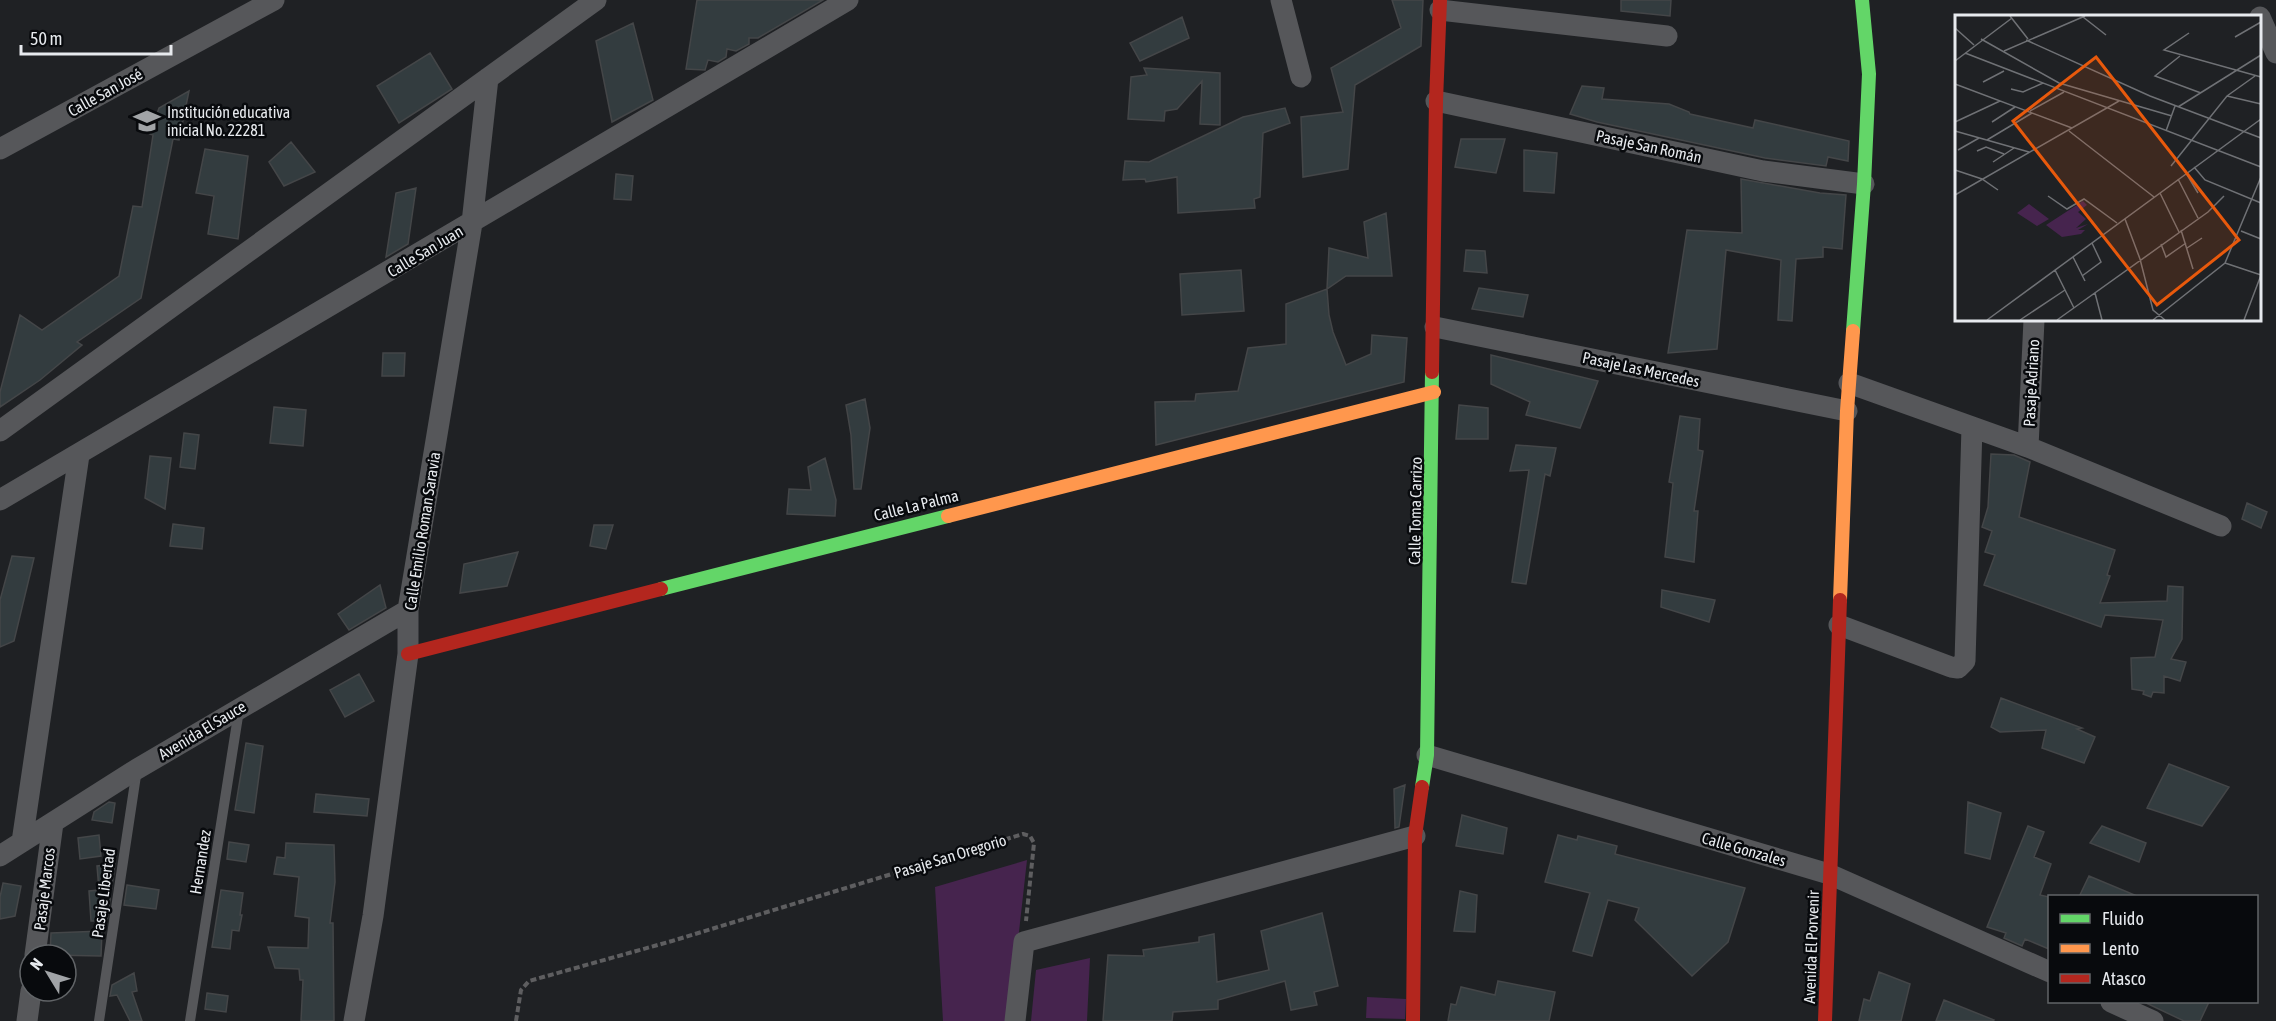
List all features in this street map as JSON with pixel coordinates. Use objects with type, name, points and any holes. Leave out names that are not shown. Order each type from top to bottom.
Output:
[{"type":"street","name":"Calle San José","points":[[0,149],[274,0]]},
{"type":"street","points":[[0,431],[596,0]]},
{"type":"street","name":"Calle San Juan","points":[[0,500],[848,0]]},
{"type":"street","points":[[1281,0],[1301,77]]},
{"type":"street","name":"Avenida El Porvenir","points":[[1825,1021],[1847,411],[1864,184],[1869,74],[1863,0]]},
{"type":"street","points":[[2252,0],[2258,15]]},
{"type":"street","points":[[1440,5],[1667,36]]},
{"type":"street","name":"Calle Toma Carrizo","points":[[1413,1021],[1415,836],[1427,755],[1434,392],[1436,101],[1440,5]]},
{"type":"street","points":[[2261,21],[2276,53]]},
{"type":"street","name":"Calle Emilio Roman Saravia","points":[[354,1021],[373,916],[408,654],[408,610],[472,223],[488,78]]},
{"type":"street","name":"Pasaje San Román","points":[[1436,101],[1763,171],[1864,184]]},
{"type":"street","name":"Pasaje Adriano","points":[[2028,447],[2034,321]]},
{"type":"street","name":"Pasaje Las Mercedes","points":[[1434,327],[1847,411]]},
{"type":"street","points":[[1849,383],[2028,447],[2221,526]]},
{"type":"street","name":"Calle La Palma","points":[[408,654],[1434,392]]},
{"type":"street","points":[[1839,625],[1951,667],[1958,668],[1965,661],[1972,427]]},
{"type":"street","points":[[22,842],[79,455]]},
{"type":"street","name":"Avenida El Sauce","points":[[0,856],[136,769],[408,610]]},
{"type":"street","name":"Calle Gonzales","points":[[1427,755],[1829,874],[2048,972]]},
{"type":"street","name":"Pasaje Marcos","points":[[37,943],[53,823]]},
{"type":"street","points":[[1015,1021],[1024,942],[1415,836]]},
{"type":"street","points":[[27,1021],[29,1003]]},
{"type":"street","points":[[2113,1003],[2153,1021]]},
{"type":"lane","name":"Hernandez","points":[[190,1021],[239,708]]},
{"type":"lane","name":"Pasaje Libertad","points":[[99,1021],[136,769]]},
{"type":"path","name":"Pasaje San Oregorio","points":[[516,1021],[522,990],[529,981],[672,941],[1023,834],[1030,836],[1034,843],[1024,942]]},
{"type":"shaded area","points":[[1027,860],[1009,1021],[943,1021],[935,887]]},
{"type":"shaded area","points":[[1090,958],[1087,1021],[1031,1021],[1036,970]]},
{"type":"shaded area","points":[[1367,997],[1406,999],[1405,1019],[1366,1018]]},
{"type":"building","points":[[697,0],[823,0],[758,38],[749,38],[749,44],[736,51],[727,49],[726,57],[718,62],[708,60],[705,70],[686,69]]},
{"type":"building","points":[[1392,0],[1423,0],[1421,46],[1355,85],[1348,169],[1303,177],[1301,117],[1343,112],[1331,68],[1401,28]]},
{"type":"building","points":[[1621,0],[1671,0],[1670,16],[1621,11]]},
{"type":"building","points":[[1182,17],[1189,38],[1140,61],[1130,43]]},
{"type":"building","points":[[633,23],[653,100],[612,122],[596,41]]},
{"type":"building","points":[[430,53],[452,89],[399,123],[377,86]]},
{"type":"building","points":[[1144,68],[1220,73],[1220,125],[1200,124],[1202,81],[1177,109],[1165,111],[1164,121],[1128,119],[1131,77],[1147,75]]},
{"type":"building","points":[[1582,86],[1604,88],[1602,99],[1669,104],[1690,114],[1753,128],[1755,120],[1849,141],[1848,161],[1828,157],[1826,166],[1765,158],[1597,122],[1570,114]]},
{"type":"building","points":[[189,91],[179,140],[173,139],[141,298],[77,342],[82,345],[40,380],[0,407],[0,392],[20,315],[42,330],[119,276],[133,206],[142,207],[153,135],[150,134],[159,108]]},
{"type":"building","points":[[1285,108],[1290,123],[1263,133],[1260,197],[1254,199],[1255,208],[1178,213],[1177,177],[1146,182],[1145,179],[1123,180],[1125,161],[1149,162],[1243,117]]},
{"type":"building","points":[[1461,139],[1505,139],[1496,173],[1455,167]]},
{"type":"building","points":[[291,142],[315,172],[284,186],[269,162]]},
{"type":"building","points":[[205,149],[248,156],[238,239],[208,234],[214,196],[196,193]]},
{"type":"building","points":[[1524,150],[1557,153],[1554,193],[1524,191]]},
{"type":"building","points":[[616,174],[633,176],[631,200],[614,199]]},
{"type":"building","points":[[1741,179],[1820,193],[1846,195],[1842,249],[1823,247],[1823,257],[1796,259],[1792,321],[1778,320],[1781,260],[1726,250],[1717,349],[1668,353],[1687,230],[1742,233]]},
{"type":"building","points":[[416,188],[408,244],[386,257],[396,193]]},
{"type":"building","points":[[1386,213],[1392,276],[1346,276],[1327,289],[1329,248],[1368,258],[1364,222]]},
{"type":"building","points":[[1466,250],[1485,251],[1487,273],[1464,271]]},
{"type":"building","points":[[1241,270],[1244,311],[1182,315],[1180,274]]},
{"type":"building","points":[[1479,288],[1528,295],[1523,317],[1472,309]]},
{"type":"building","points":[[1327,289],[1333,332],[1346,365],[1371,354],[1372,335],[1407,338],[1404,382],[1156,445],[1155,402],[1195,401],[1196,394],[1238,391],[1248,348],[1286,344],[1286,304]]},
{"type":"building","points":[[383,353],[405,353],[404,376],[382,376]]},
{"type":"building","points":[[1491,355],[1598,381],[1580,428],[1526,415],[1530,402],[1491,384]]},
{"type":"building","points":[[865,399],[870,428],[861,489],[854,489],[851,435],[846,405]]},
{"type":"building","points":[[1459,405],[1488,408],[1488,439],[1456,439]]},
{"type":"building","points":[[274,407],[306,410],[303,446],[270,443]]},
{"type":"building","points":[[1680,416],[1700,419],[1698,450],[1703,451],[1694,511],[1698,511],[1694,562],[1665,557],[1673,483],[1669,482]]},
{"type":"building","points":[[184,433],[199,435],[195,469],[180,467]]},
{"type":"building","points":[[1516,445],[1556,448],[1550,476],[1545,474],[1526,584],[1512,582],[1529,470],[1510,471]]},
{"type":"building","points":[[1991,454],[2014,455],[2030,462],[2019,517],[2115,550],[2107,575],[2110,576],[2100,603],[2167,601],[2168,586],[2183,587],[2182,639],[2171,659],[2186,662],[2180,681],[2164,676],[2164,693],[2153,692],[2151,697],[2143,694],[2144,691],[2132,689],[2131,658],[2155,657],[2163,620],[2105,615],[2101,627],[1984,585],[1995,555],[1985,552],[1992,531],[1982,527],[1988,507]]},
{"type":"building","points":[[150,456],[171,458],[165,509],[145,498]]},
{"type":"building","points":[[825,458],[836,500],[835,516],[787,514],[789,489],[811,490],[808,467]]},
{"type":"building","points":[[2247,503],[2267,512],[2261,528],[2242,519]]},
{"type":"building","points":[[173,524],[204,528],[202,549],[170,546]]},
{"type":"building","points":[[594,525],[613,525],[606,549],[590,546]]},
{"type":"building","points":[[518,552],[507,586],[460,593],[464,564]]},
{"type":"building","points":[[12,556],[34,558],[14,641],[0,647],[0,600]]},
{"type":"building","points":[[380,585],[386,608],[349,630],[338,614]]},
{"type":"building","points":[[1662,590],[1715,600],[1709,622],[1661,607]]},
{"type":"building","points":[[359,674],[374,701],[345,717],[330,690]]},
{"type":"building","points":[[2001,698],[2082,728],[2077,729],[2095,737],[2084,763],[2042,748],[2046,730],[2000,732],[1991,727]]},
{"type":"building","points":[[246,743],[263,746],[254,813],[235,810]]},
{"type":"building","points":[[2169,764],[2229,787],[2202,826],[2147,808]]},
{"type":"building","points":[[1405,785],[1399,827],[1395,828],[1394,789]]},
{"type":"building","points":[[316,794],[369,799],[367,816],[314,812]]},
{"type":"building","points":[[109,802],[115,803],[112,823],[92,820],[94,812]]},
{"type":"building","points":[[1968,802],[2001,813],[1990,859],[1965,853]]},
{"type":"building","points":[[1462,815],[1507,828],[1503,854],[1456,846]]},
{"type":"building","points":[[2028,826],[2044,832],[2034,857],[2051,864],[2040,895],[2048,897],[2048,949],[2025,939],[2022,946],[2004,938],[2006,933],[1987,927]]},
{"type":"building","points":[[2102,826],[2146,843],[2139,862],[2090,843]]},
{"type":"building","points":[[99,835],[101,856],[80,859],[78,838]]},
{"type":"building","points":[[1558,835],[1577,840],[1578,836],[1617,846],[1615,854],[1745,888],[1728,942],[1692,976],[1635,920],[1639,908],[1608,900],[1592,956],[1573,951],[1590,893],[1545,882]]},
{"type":"building","points":[[229,842],[249,845],[246,862],[227,859]]},
{"type":"building","points":[[286,843],[334,845],[335,882],[330,923],[333,923],[334,1021],[301,1021],[303,980],[300,980],[299,969],[275,968],[268,947],[308,948],[309,918],[295,916],[299,877],[274,874],[277,857],[285,858]]},
{"type":"building","points":[[115,864],[107,921],[91,921],[89,891],[99,890],[97,866]]},
{"type":"building","points":[[2089,876],[2135,895],[2080,895]]},
{"type":"building","points":[[3,883],[21,886],[15,916],[0,919],[0,897]]},
{"type":"building","points":[[127,885],[159,890],[156,909],[124,905]]},
{"type":"building","points":[[221,890],[243,893],[239,931],[232,930],[230,949],[212,947]]},
{"type":"building","points":[[1460,891],[1477,895],[1475,932],[1454,931]]},
{"type":"building","points":[[1322,913],[1338,986],[1314,992],[1317,1005],[1291,1010],[1285,981],[1218,1000],[1218,1009],[1173,1012],[1172,1021],[1103,1021],[1108,955],[1144,956],[1143,950],[1199,942],[1199,937],[1214,934],[1217,982],[1269,970],[1261,931]]},
{"type":"building","points":[[102,931],[101,956],[78,956],[78,943],[51,943],[51,933]]},
{"type":"building","points":[[1879,972],[1910,984],[1901,1021],[1859,1021],[1864,999],[1870,1001]]},
{"type":"building","points":[[134,973],[137,991],[132,992],[142,1021],[130,1021],[117,995],[110,996],[112,985]]},
{"type":"building","points":[[1498,981],[1555,992],[1549,1021],[1448,1021],[1451,1004],[1456,1005],[1461,987],[1495,995]]},
{"type":"building","points":[[207,993],[228,996],[226,1012],[205,1009]]},
{"type":"building","points":[[1944,1000],[1994,1020],[1936,1021]]},
{"type":"building","points":[[2146,1003],[2209,1003],[2200,1021],[2184,1021]]},
{"type":"traffic: fast","points":[[1853,331],[1864,184],[1869,74],[1862,0]]},
{"type":"traffic: fast","points":[[1422,787],[1427,755],[1432,372]]},
{"type":"traffic: fast","points":[[661,589],[948,516]]},
{"type":"traffic: slow","points":[[1840,600],[1847,411],[1853,331]]},
{"type":"traffic: slow","points":[[948,516],[1434,392]]},
{"type":"traffic: jam","points":[[1432,372],[1436,101],[1440,0]]},
{"type":"traffic: jam","points":[[408,654],[661,589]]},
{"type":"traffic: jam","points":[[1825,1021],[1840,600]]},
{"type":"traffic: jam","points":[[1413,1021],[1415,836],[1422,787]]},
{"type":"place","name":"Institución educativa inicial No. 22281","points":[[147,121]]}]
